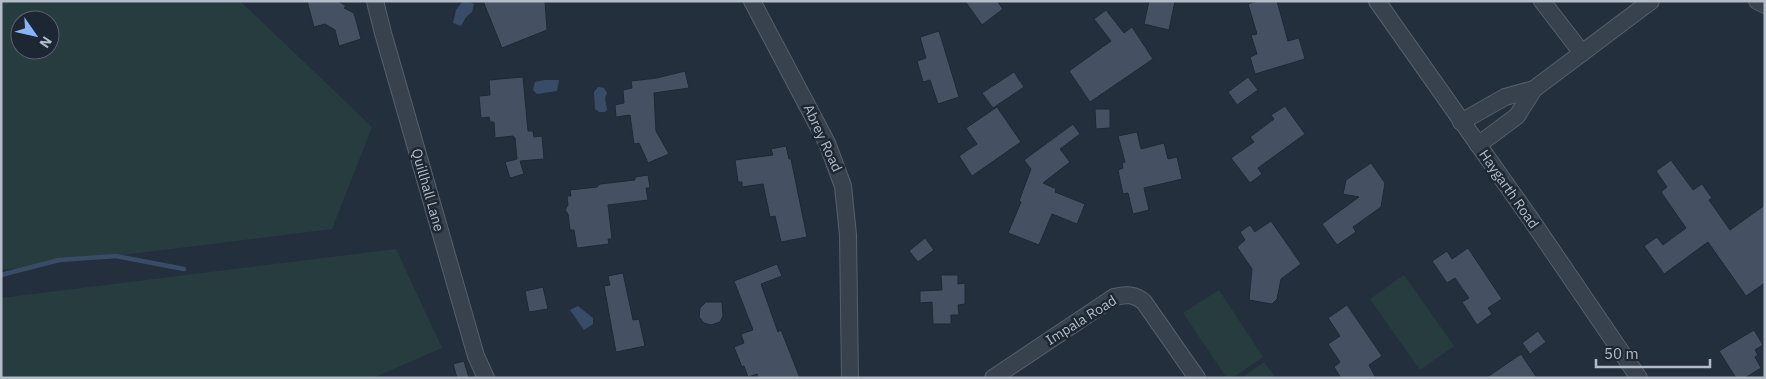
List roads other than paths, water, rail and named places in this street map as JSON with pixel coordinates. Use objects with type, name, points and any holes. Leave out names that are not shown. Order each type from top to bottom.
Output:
[{"type":"street","name":"Quillhall Lane","points":[[375,1],[382,33],[468,331],[486,378]]},
{"type":"street","name":"Abrey Road","points":[[752,1],[828,143],[843,186],[848,235],[850,378]]},
{"type":"street","name":"Haygarth Road","points":[[1377,1],[1530,218],[1639,378]]},
{"type":"street","points":[[1542,1],[1582,53]]},
{"type":"street","points":[[1461,122],[1505,97],[1534,88],[1651,1]]},
{"type":"street","points":[[1757,1],[1765,5]]},
{"type":"street","points":[[1478,145],[1517,116],[1534,88]]},
{"type":"street","name":"Impala Road","points":[[993,378],[1114,297],[1127,294],[1135,296],[1144,302],[1197,378]]},
{"type":"water","points":[[463,1],[474,4],[472,12],[466,17],[461,26],[453,23],[456,10]]},
{"type":"water","points":[[559,80],[557,91],[537,94],[533,90],[535,82]]},
{"type":"water","points":[[598,87],[604,88],[607,93],[605,98],[607,110],[605,112],[599,112],[595,109],[594,92]]},
{"type":"water","points":[[578,306],[593,318],[593,324],[584,330],[570,310]]},
{"type":"waterway","points":[[1,275],[59,260],[116,256],[184,269]]}]
